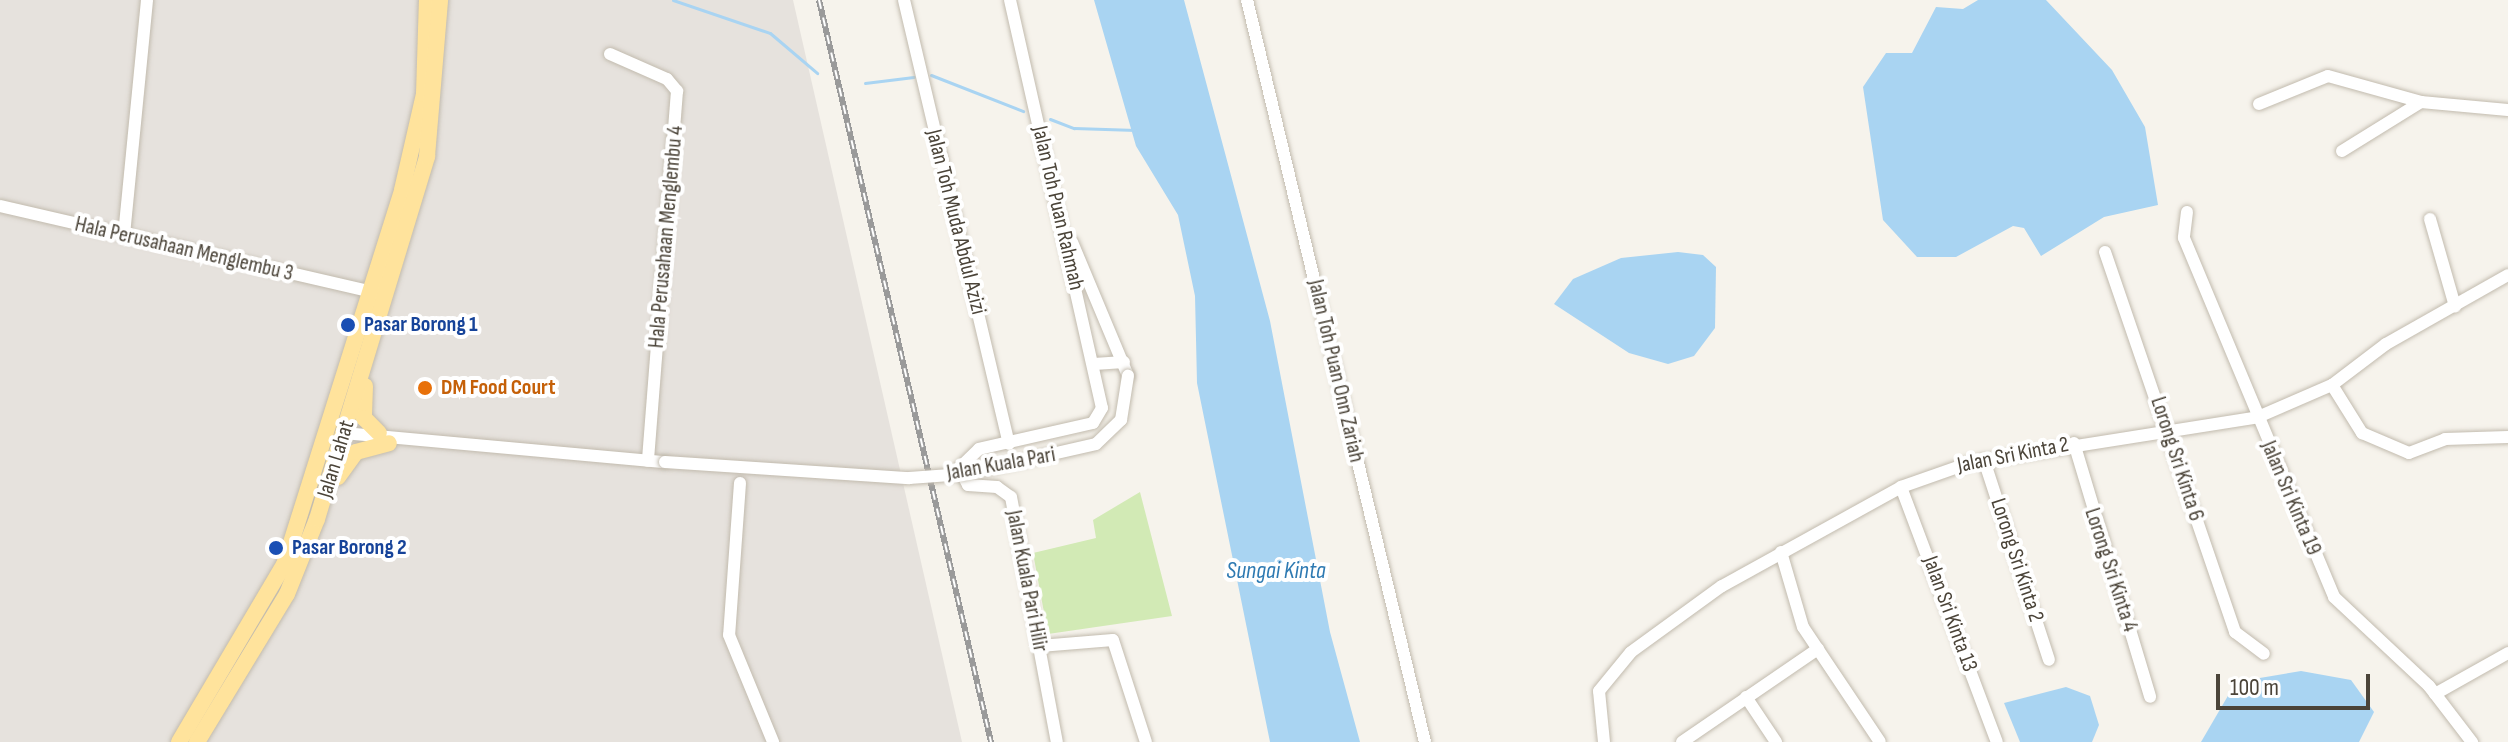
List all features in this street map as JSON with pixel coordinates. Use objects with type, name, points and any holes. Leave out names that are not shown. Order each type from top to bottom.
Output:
[{"type":"main road","points":[[179,742],[292,565],[424,94],[427,0]]},
{"type":"main road","name":"Jalan Lahat","points":[[292,565],[328,447],[344,433],[427,156],[440,0]]},
{"type":"main road","points":[[344,433],[339,414],[367,291]]},
{"type":"main road","points":[[197,742],[348,458],[384,438],[364,418],[365,364]]},
{"type":"street","points":[[124,235],[147,0]]},
{"type":"street","name":"Jalan Toh Muda Abdul Azizi","points":[[904,0],[1009,444]]},
{"type":"street","name":"Jalan Toh Puan Rahmah","points":[[1010,0],[1094,364],[1100,416]]},
{"type":"street","name":"Jalan Toh Puan Onn Zariah","points":[[1247,0],[1425,742]]},
{"type":"street","name":"Hala Perusahaan Menglembu 4","points":[[610,54],[667,79],[677,91],[648,461]]},
{"type":"street","points":[[2259,104],[2328,76],[2421,102],[2508,110]]},
{"type":"street","points":[[2342,151],[2421,102]]},
{"type":"street","name":"Hala Perusahaan Menglembu 3","points":[[0,206],[367,291]]},
{"type":"street","name":"Jalan Kuala Pari","points":[[344,433],[648,461],[909,478],[964,474],[1096,444],[1121,420],[1128,376],[1060,212]]},
{"type":"street","name":"Jalan Sri Kinta 19","points":[[2187,212],[2184,238],[2334,597],[2435,694],[2472,742]]},
{"type":"street","points":[[2430,219],[2455,306]]},
{"type":"street","name":"Lorong Sri Kinta 6","points":[[2105,252],[2235,632],[2264,654]]},
{"type":"street","name":"Jalan Sri Kinta 2","points":[[1604,742],[1597,708],[1610,674],[1658,629],[1781,552],[1901,487],[1984,460],[2074,443],[2168,433],[2258,417],[2332,385],[2508,275]]},
{"type":"street","points":[[1094,364],[1124,362]]},
{"type":"street","points":[[2332,385],[2355,426],[2397,450],[2416,452],[2455,438],[2508,437]]},
{"type":"street","name":"Jalan Kuala Pari Hilir","points":[[1057,742],[1011,497],[997,487],[968,485],[959,475],[968,454],[1100,416]]},
{"type":"street","name":"Lorong Sri Kinta 4","points":[[2074,443],[2150,697]]},
{"type":"street","name":"Lorong Sri Kinta 2","points":[[1984,460],[2049,660]]},
{"type":"street","points":[[740,483],[729,635],[773,742]]},
{"type":"street","name":"Jalan Sri Kinta 13","points":[[1901,487],[1997,742]]},
{"type":"street","points":[[1781,552],[1785,585],[1818,649],[1880,742]]},
{"type":"street","points":[[1040,646],[1113,640],[1146,742]]},
{"type":"street","points":[[1682,742],[1818,649]]},
{"type":"street","points":[[2435,694],[2508,653]]},
{"type":"street","points":[[1746,697],[1776,742]]},
{"type":"shaded area","points":[[0,0],[793,0],[962,742],[0,742]]},
{"type":"green space","points":[[1140,492],[1172,616],[1048,634],[1033,553],[1096,538],[1093,520]]},
{"type":"water","name":"Sungai Kinta","points":[[1094,0],[1184,0],[1270,321],[1330,632],[1360,742],[1270,742],[1197,383],[1195,296],[1178,215],[1136,146]]},
{"type":"water","points":[[1978,0],[2046,0],[2112,70],[2145,127],[2158,205],[2104,217],[2041,256],[2024,228],[2013,226],[1956,257],[1917,257],[1883,220],[1863,87],[1886,53],[1912,53],[1936,7],[1963,9]]},
{"type":"water","points":[[1678,252],[1703,255],[1716,267],[1715,328],[1694,356],[1668,364],[1629,353],[1554,304],[1573,279],[1621,258]]},
{"type":"water","points":[[2301,671],[2351,680],[2374,712],[2359,742],[2201,742],[2236,682]]},
{"type":"water","points":[[2066,687],[2090,696],[2099,725],[2092,742],[2020,742],[2004,703]]},
{"type":"waterway","points":[[673,0],[770,33],[817,73]]},
{"type":"waterway","points":[[931,75],[1023,111]]},
{"type":"waterway","points":[[865,83],[914,77]]},
{"type":"waterway","points":[[1050,119],[1074,128],[1136,130]]},
{"type":"railway","points":[[819,0],[991,742]]},
{"type":"place","name":"Pasar Borong 1","points":[[348,325]]},
{"type":"place","name":"DM Food Court","points":[[425,388]]},
{"type":"place","name":"Pasar Borong 2","points":[[276,548]]}]
